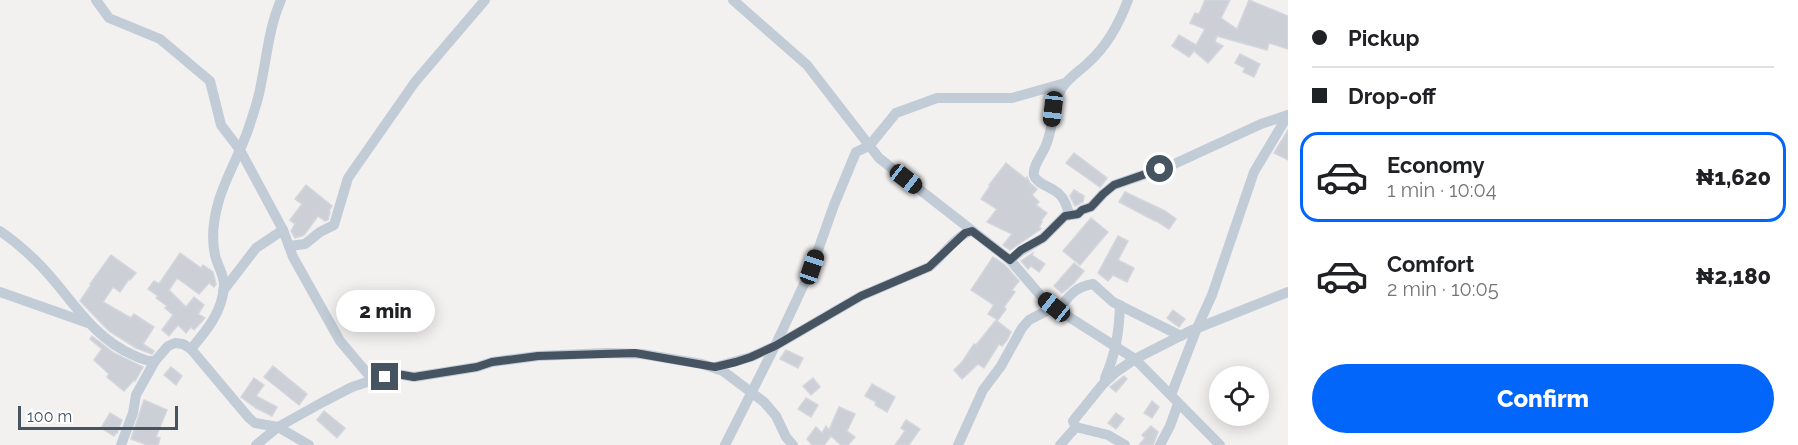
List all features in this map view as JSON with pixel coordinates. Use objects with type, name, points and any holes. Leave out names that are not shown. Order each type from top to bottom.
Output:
[{"type":"street","points":[[96,0],[109,18],[160,39],[210,81],[221,125],[240,150],[283,230],[293,257],[340,341],[373,380]]},
{"type":"street","points":[[191,349],[213,321],[219,305],[224,285],[223,275],[215,255],[214,227],[219,200],[250,126],[258,97],[271,27],[281,0]]},
{"type":"street","points":[[289,246],[305,244],[320,232],[334,225],[348,178],[415,82],[485,0]]},
{"type":"street","points":[[733,0],[807,65],[869,146],[889,166],[1010,260],[1041,296],[1056,308],[1136,359],[1220,445]]},
{"type":"street","points":[[1069,214],[1061,195],[1038,181],[1034,175],[1037,162],[1047,145],[1056,100],[1065,83],[1098,53],[1111,37],[1119,24],[1128,0]]},
{"type":"street","points":[[725,445],[812,267],[856,152],[869,146],[896,113],[937,98],[1012,98],[1065,83]]},
{"type":"street","points":[[1010,260],[1021,250],[1043,238],[1065,216],[1078,214],[1091,207],[1114,185],[1172,165],[1261,124],[1288,115]]},
{"type":"street","points":[[1160,445],[1170,426],[1175,399],[1197,328],[1212,296],[1254,172],[1288,115]]},
{"type":"street","points":[[222,291],[256,248],[283,230]]},
{"type":"street","points":[[0,231],[37,261],[89,324],[117,347],[147,361],[155,361]]},
{"type":"street","points":[[715,367],[751,357],[775,346],[861,296],[929,267],[960,236],[972,231]]},
{"type":"street","points":[[958,445],[983,390],[1001,366],[1022,328],[1029,320],[1056,308],[1077,288],[1093,284],[1113,302],[1181,336]]},
{"type":"street","points":[[0,292],[89,324]]},
{"type":"street","points":[[1125,445],[1108,435],[1076,427],[1073,421],[1103,384],[1136,359],[1197,328],[1288,292]]},
{"type":"street","points":[[1103,384],[1114,357],[1120,305]]},
{"type":"street","points":[[121,445],[133,413],[136,395],[155,361],[168,346],[175,343],[183,344],[191,349],[255,423],[278,427],[309,445]]},
{"type":"street","points":[[256,445],[278,427],[340,393],[373,380],[397,374],[414,377],[538,356],[607,353],[642,354],[715,367],[764,402],[776,416],[786,437],[793,445]]},
{"type":"street","points":[[1060,445],[1076,427]]},
{"type":"building","points":[[1205,0],[1230,0],[1221,18],[1237,29],[1249,0],[1288,16],[1288,49],[1269,43],[1267,50],[1217,36],[1215,42],[1223,46],[1208,63],[1194,51],[1189,57],[1172,46],[1179,35],[1196,45],[1205,29],[1190,23],[1195,13],[1199,14]]},
{"type":"building","points":[[1240,54],[1260,64],[1254,77],[1243,72],[1245,68],[1235,63]]},
{"type":"building","points":[[1288,130],[1288,160],[1274,153]]},
{"type":"building","points":[[1074,153],[1107,178],[1100,187],[1066,163]]},
{"type":"building","points":[[1006,163],[1026,179],[1027,177],[1037,189],[1032,195],[1039,202],[1036,205],[1047,213],[1041,221],[1039,227],[1041,229],[1010,250],[1003,245],[1012,234],[987,222],[997,209],[981,199]]},
{"type":"building","points":[[306,185],[332,206],[328,220],[325,221],[318,216],[304,235],[295,238],[291,231],[295,224],[290,220],[302,204],[295,199]]},
{"type":"building","points":[[1074,190],[1084,196],[1083,202],[1075,206],[1070,196]]},
{"type":"building","points":[[1125,192],[1165,211],[1176,219],[1169,229],[1119,202]]},
{"type":"building","points":[[1091,218],[1108,232],[1080,265],[1063,251]]},
{"type":"building","points":[[1118,236],[1128,241],[1118,260],[1134,268],[1127,282],[1113,275],[1108,281],[1098,273]]},
{"type":"building","points":[[180,253],[201,268],[203,265],[213,272],[216,284],[214,287],[209,283],[199,294],[177,278],[169,290],[186,307],[194,297],[204,305],[198,314],[205,318],[194,330],[191,327],[186,333],[178,325],[169,336],[162,330],[173,315],[165,308],[167,306],[156,298],[158,296],[148,289],[154,281],[159,284]]},
{"type":"building","points":[[1033,253],[1032,255],[1045,264],[1039,272],[1031,266],[1028,269],[1021,261]]},
{"type":"building","points":[[111,255],[136,273],[120,292],[113,287],[103,302],[131,318],[134,314],[154,327],[143,344],[154,351],[152,354],[136,348],[109,331],[80,301]]},
{"type":"building","points":[[993,257],[1005,265],[1019,281],[1012,290],[1015,292],[998,320],[988,314],[994,305],[971,290]]},
{"type":"building","points":[[1074,263],[1084,271],[1062,293],[1054,286]]},
{"type":"building","points":[[1173,310],[1185,319],[1179,327],[1167,318]]},
{"type":"building","points":[[996,320],[1011,332],[1007,340],[1002,346],[999,344],[984,368],[978,364],[962,379],[954,370]]},
{"type":"building","points":[[92,336],[114,353],[143,367],[135,381],[124,391],[107,377],[109,374],[94,360],[102,349],[90,339]]},
{"type":"building","points":[[786,350],[803,358],[798,368],[780,359]]},
{"type":"building","points":[[273,366],[307,394],[299,405],[264,377]]},
{"type":"building","points":[[171,367],[182,376],[176,385],[164,375]]},
{"type":"building","points":[[1124,376],[1127,379],[1116,392],[1110,387]]},
{"type":"building","points":[[254,378],[264,385],[256,396],[277,407],[272,416],[241,397]]},
{"type":"building","points":[[813,378],[820,387],[811,395],[803,386]]},
{"type":"building","points":[[872,384],[895,397],[887,412],[865,396]]},
{"type":"building","points":[[806,398],[818,405],[811,417],[798,409]]},
{"type":"building","points":[[144,400],[167,410],[156,437],[160,438],[158,445],[147,445],[131,439]]},
{"type":"building","points":[[1152,401],[1159,407],[1152,418],[1144,413]]},
{"type":"building","points":[[839,407],[855,414],[847,431],[855,437],[848,445],[841,445],[831,436],[824,445],[812,445],[807,439],[816,427],[822,433],[826,426],[829,430]]},
{"type":"building","points":[[324,411],[345,428],[337,438],[317,420]]},
{"type":"building","points":[[110,413],[122,420],[114,436],[101,428]]},
{"type":"building","points":[[1116,413],[1124,419],[1116,429],[1108,423]]},
{"type":"building","points":[[906,420],[920,429],[909,445],[895,445],[905,431],[901,428]]},
{"type":"building","points":[[1151,426],[1158,432],[1153,445],[1139,445],[1145,438],[1142,435]]},
{"type":"route","points":[[385,377],[397,374],[414,377],[538,356],[607,353],[635,353],[715,367],[736,362],[775,346],[861,296],[929,267],[965,233],[972,231],[1010,260],[1021,250],[1043,238],[1065,216],[1078,214],[1091,207],[1114,185],[1160,169]]}]
